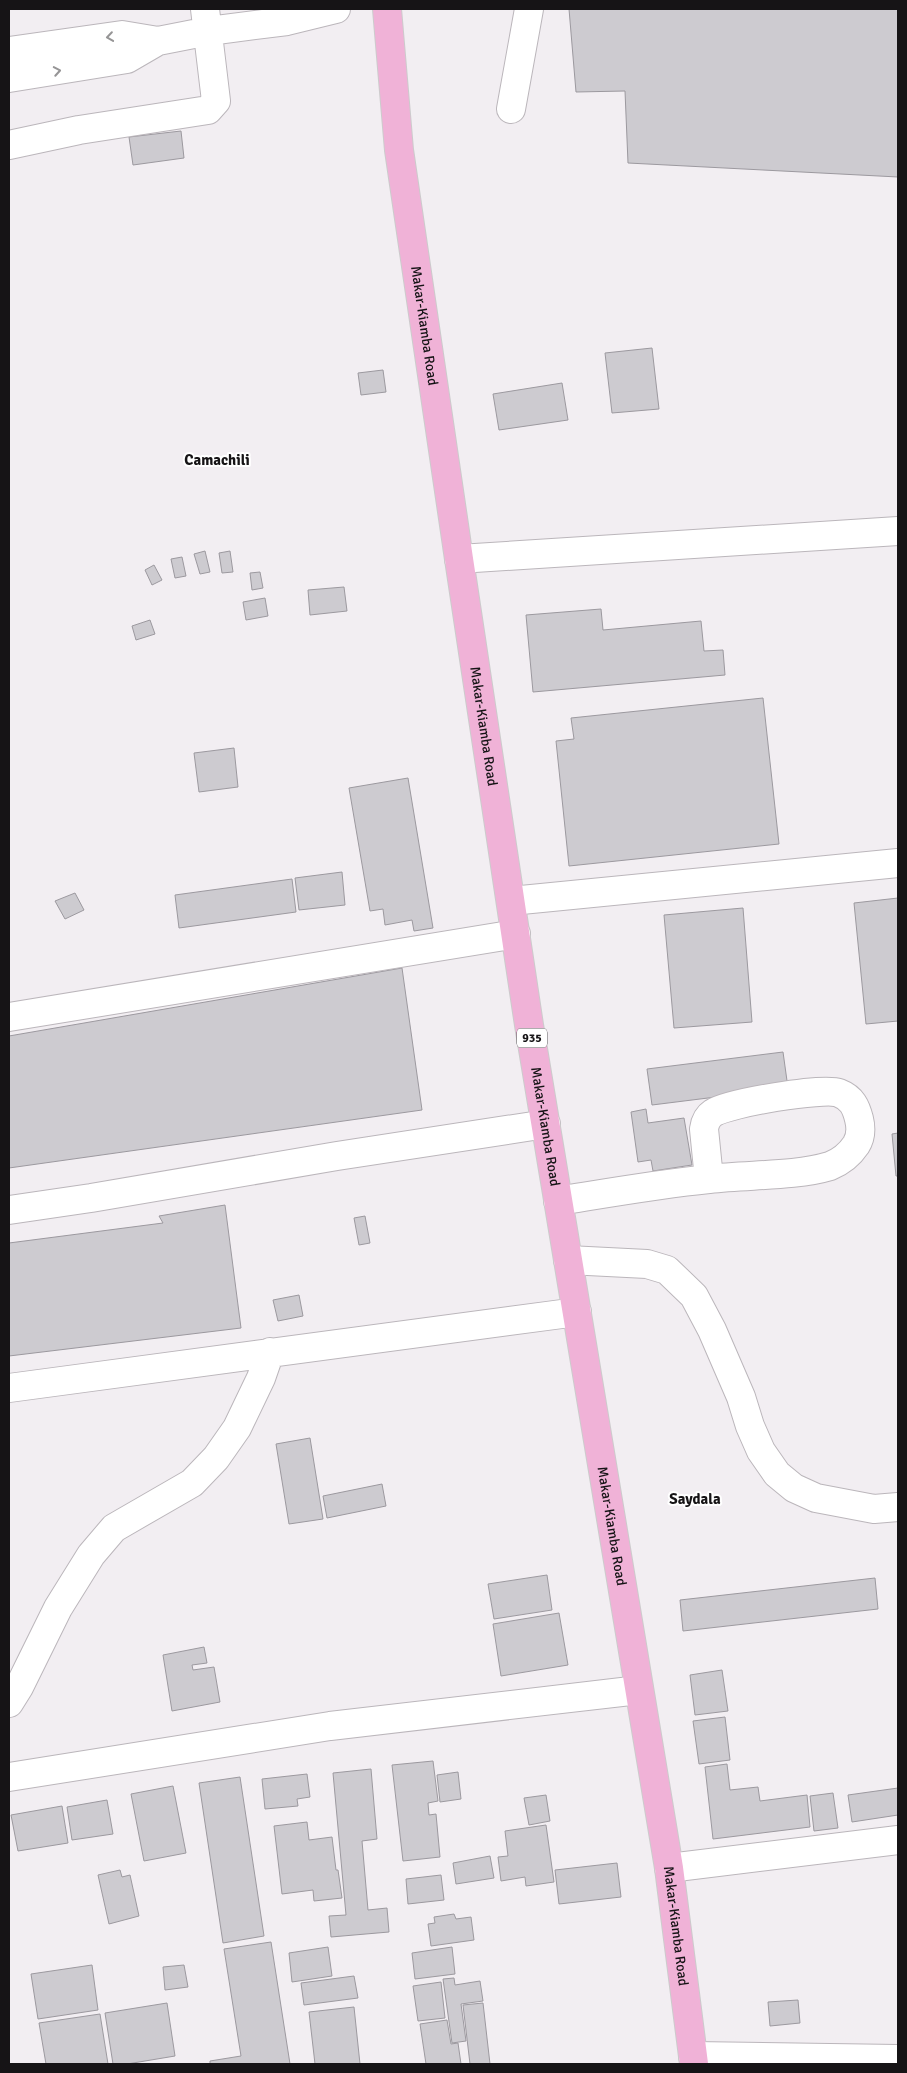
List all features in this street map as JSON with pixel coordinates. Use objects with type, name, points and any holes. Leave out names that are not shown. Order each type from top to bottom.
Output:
[{"type":"main road","name":"Makar-Kiamba Road","points":[[387,9],[399,150],[459,559],[558,1200],[669,1868],[693,2060]]},
{"type":"street","points":[[9,78],[127,59],[158,41],[207,20],[288,21],[336,9]]},
{"type":"street","points":[[511,109],[528,9]]},
{"type":"street","points":[[9,145],[79,130],[208,110],[216,101],[207,20]]},
{"type":"street","points":[[9,50],[122,35],[158,41]]},
{"type":"street","points":[[459,559],[898,531]]},
{"type":"street","points":[[511,901],[898,862]]},
{"type":"street","points":[[9,1017],[516,934]]},
{"type":"street","points":[[558,1200],[709,1179],[814,1170],[832,1165],[842,1160],[856,1144],[860,1132],[856,1108],[849,1099],[830,1091],[730,1106],[712,1114],[706,1121],[704,1129],[709,1179]]},
{"type":"street","points":[[9,1210],[546,1124]]},
{"type":"street","points":[[568,1260],[647,1264],[667,1270],[694,1296],[712,1330],[741,1397],[750,1426],[776,1474],[794,1488],[816,1498],[874,1509],[898,1506]]},
{"type":"street","points":[[9,1388],[577,1312]]},
{"type":"street","points":[[9,1703],[19,1687],[58,1608],[91,1555],[114,1528],[192,1483],[216,1458],[237,1428],[261,1378],[270,1352]]},
{"type":"street","points":[[9,1776],[330,1726],[639,1690]]},
{"type":"street","points":[[669,1868],[898,1840]]},
{"type":"street","points":[[693,2060],[898,2059]]},
{"type":"building","points":[[569,9],[898,9],[898,177],[628,163],[625,91],[576,92]]},
{"type":"building","points":[[181,131],[184,158],[133,165],[129,137]]},
{"type":"building","points":[[652,348],[659,409],[612,413],[605,353]]},
{"type":"building","points":[[383,370],[386,392],[361,395],[358,373]]},
{"type":"building","points":[[562,383],[568,420],[499,430],[493,394]]},
{"type":"building","points":[[205,551],[210,572],[200,574],[194,554]]},
{"type":"building","points":[[230,551],[233,572],[222,573],[219,553]]},
{"type":"building","points":[[182,557],[186,576],[175,578],[171,559]]},
{"type":"building","points":[[154,565],[162,580],[152,585],[145,570]]},
{"type":"building","points":[[260,572],[263,588],[252,590],[250,573]]},
{"type":"building","points":[[344,587],[347,611],[310,615],[308,590]]},
{"type":"building","points":[[265,598],[268,616],[246,620],[243,602]]},
{"type":"building","points":[[601,609],[603,630],[701,621],[704,651],[723,650],[725,675],[533,692],[526,615]]},
{"type":"building","points":[[150,620],[155,634],[136,640],[132,626]]},
{"type":"building","points":[[763,698],[779,844],[569,866],[556,741],[574,739],[571,718]]},
{"type":"building","points":[[234,748],[238,787],[199,792],[194,753]]},
{"type":"building","points":[[408,778],[433,928],[414,931],[412,920],[385,925],[383,909],[370,911],[349,788]]},
{"type":"building","points":[[342,872],[345,905],[299,910],[295,878]]},
{"type":"building","points":[[292,879],[296,912],[179,928],[175,895]]},
{"type":"building","points":[[75,893],[84,910],[65,919],[55,901]]},
{"type":"building","points":[[898,898],[898,1021],[866,1024],[854,903]]},
{"type":"building","points":[[743,908],[752,1022],[674,1028],[664,915]]},
{"type":"building","points":[[402,968],[422,1110],[9,1168],[9,1036]]},
{"type":"building","points":[[783,1052],[788,1088],[652,1105],[647,1069]]},
{"type":"building","points":[[646,1109],[648,1123],[684,1118],[692,1165],[653,1171],[651,1160],[638,1162],[631,1112]]},
{"type":"building","points":[[898,1133],[898,1176],[896,1176],[892,1134]]},
{"type":"building","points":[[225,1205],[241,1328],[9,1356],[9,1243],[163,1223],[159,1216]]},
{"type":"building","points":[[365,1216],[370,1243],[359,1245],[354,1218]]},
{"type":"building","points":[[299,1295],[303,1316],[278,1321],[273,1300]]},
{"type":"building","points":[[310,1438],[323,1519],[289,1524],[276,1444]]},
{"type":"building","points":[[382,1484],[386,1506],[327,1518],[323,1496]]},
{"type":"building","points":[[547,1575],[552,1610],[494,1619],[488,1584]]},
{"type":"building","points":[[875,1578],[878,1609],[683,1631],[680,1600]]},
{"type":"building","points":[[559,1613],[568,1665],[501,1676],[493,1624]]},
{"type":"building","points":[[204,1647],[207,1663],[192,1665],[193,1670],[214,1667],[220,1702],[172,1711],[163,1655]]},
{"type":"building","points":[[722,1670],[728,1711],[695,1715],[690,1675]]},
{"type":"building","points":[[725,1717],[730,1760],[699,1764],[693,1721]]},
{"type":"building","points":[[433,1761],[438,1801],[428,1803],[429,1815],[436,1814],[440,1857],[403,1861],[392,1765]]},
{"type":"building","points":[[727,1764],[730,1790],[758,1787],[760,1801],[807,1795],[810,1827],[713,1839],[705,1767]]},
{"type":"building","points":[[371,1769],[377,1839],[362,1841],[368,1910],[387,1908],[389,1932],[331,1937],[329,1916],[346,1915],[333,1773]]},
{"type":"building","points":[[458,1772],[461,1799],[440,1802],[437,1775]]},
{"type":"building","points":[[307,1774],[310,1797],[297,1799],[298,1806],[265,1809],[262,1779]]},
{"type":"building","points":[[240,1777],[264,1936],[223,1943],[199,1783]]},
{"type":"building","points":[[173,1786],[186,1853],[144,1861],[131,1794]]},
{"type":"building","points":[[898,1788],[898,1815],[852,1822],[848,1795]]},
{"type":"building","points":[[833,1793],[838,1828],[814,1831],[810,1796]]},
{"type":"building","points":[[546,1795],[550,1821],[529,1825],[524,1798]]},
{"type":"building","points":[[107,1800],[113,1834],[72,1840],[67,1807]]},
{"type":"building","points":[[62,1806],[68,1843],[18,1851],[11,1815]]},
{"type":"building","points":[[307,1822],[309,1840],[332,1837],[342,1898],[314,1901],[313,1890],[282,1894],[274,1826]]},
{"type":"building","points":[[546,1825],[554,1882],[526,1886],[525,1877],[501,1881],[498,1857],[508,1856],[505,1831]]},
{"type":"building","points":[[490,1856],[494,1878],[456,1884],[453,1863]]},
{"type":"building","points":[[617,1863],[621,1897],[559,1904],[555,1870]]},
{"type":"building","points":[[120,1870],[122,1877],[130,1875],[139,1916],[109,1924],[98,1875]]},
{"type":"building","points":[[441,1875],[444,1900],[408,1904],[406,1879]]},
{"type":"building","points":[[454,1914],[456,1919],[471,1917],[474,1940],[431,1946],[428,1924],[435,1923],[434,1917]]},
{"type":"building","points":[[271,1942],[290,2064],[210,2064],[210,2061],[241,2056],[224,1949]]},
{"type":"building","points":[[328,1947],[332,1976],[292,1982],[289,1953]]},
{"type":"building","points":[[452,1947],[455,1974],[415,1979],[412,1953]]},
{"type":"building","points":[[92,1965],[98,2010],[38,2019],[31,1974]]},
{"type":"building","points":[[184,1965],[188,1987],[165,1990],[163,1967]]},
{"type":"building","points":[[354,1976],[358,1998],[304,2005],[301,1983]]},
{"type":"building","points":[[454,1978],[455,1985],[480,1981],[483,2001],[461,2004],[466,2041],[452,2043],[443,1979]]},
{"type":"building","points":[[441,1982],[445,2018],[418,2021],[413,1986]]},
{"type":"building","points":[[798,2000],[800,2023],[770,2026],[768,2002]]},
{"type":"building","points":[[167,2003],[175,2056],[127,2064],[113,2064],[105,2013]]},
{"type":"building","points":[[483,2003],[490,2064],[470,2064],[463,2005]]},
{"type":"building","points":[[354,2007],[360,2064],[315,2064],[309,2012]]},
{"type":"building","points":[[100,2014],[108,2064],[46,2064],[39,2023]]},
{"type":"building","points":[[447,2020],[451,2044],[458,2043],[461,2064],[426,2064],[420,2024]]},
{"type":"district","name":"Camachili","points":[[217,460]]},
{"type":"district","name":"Saydala","points":[[695,1499]]}]
